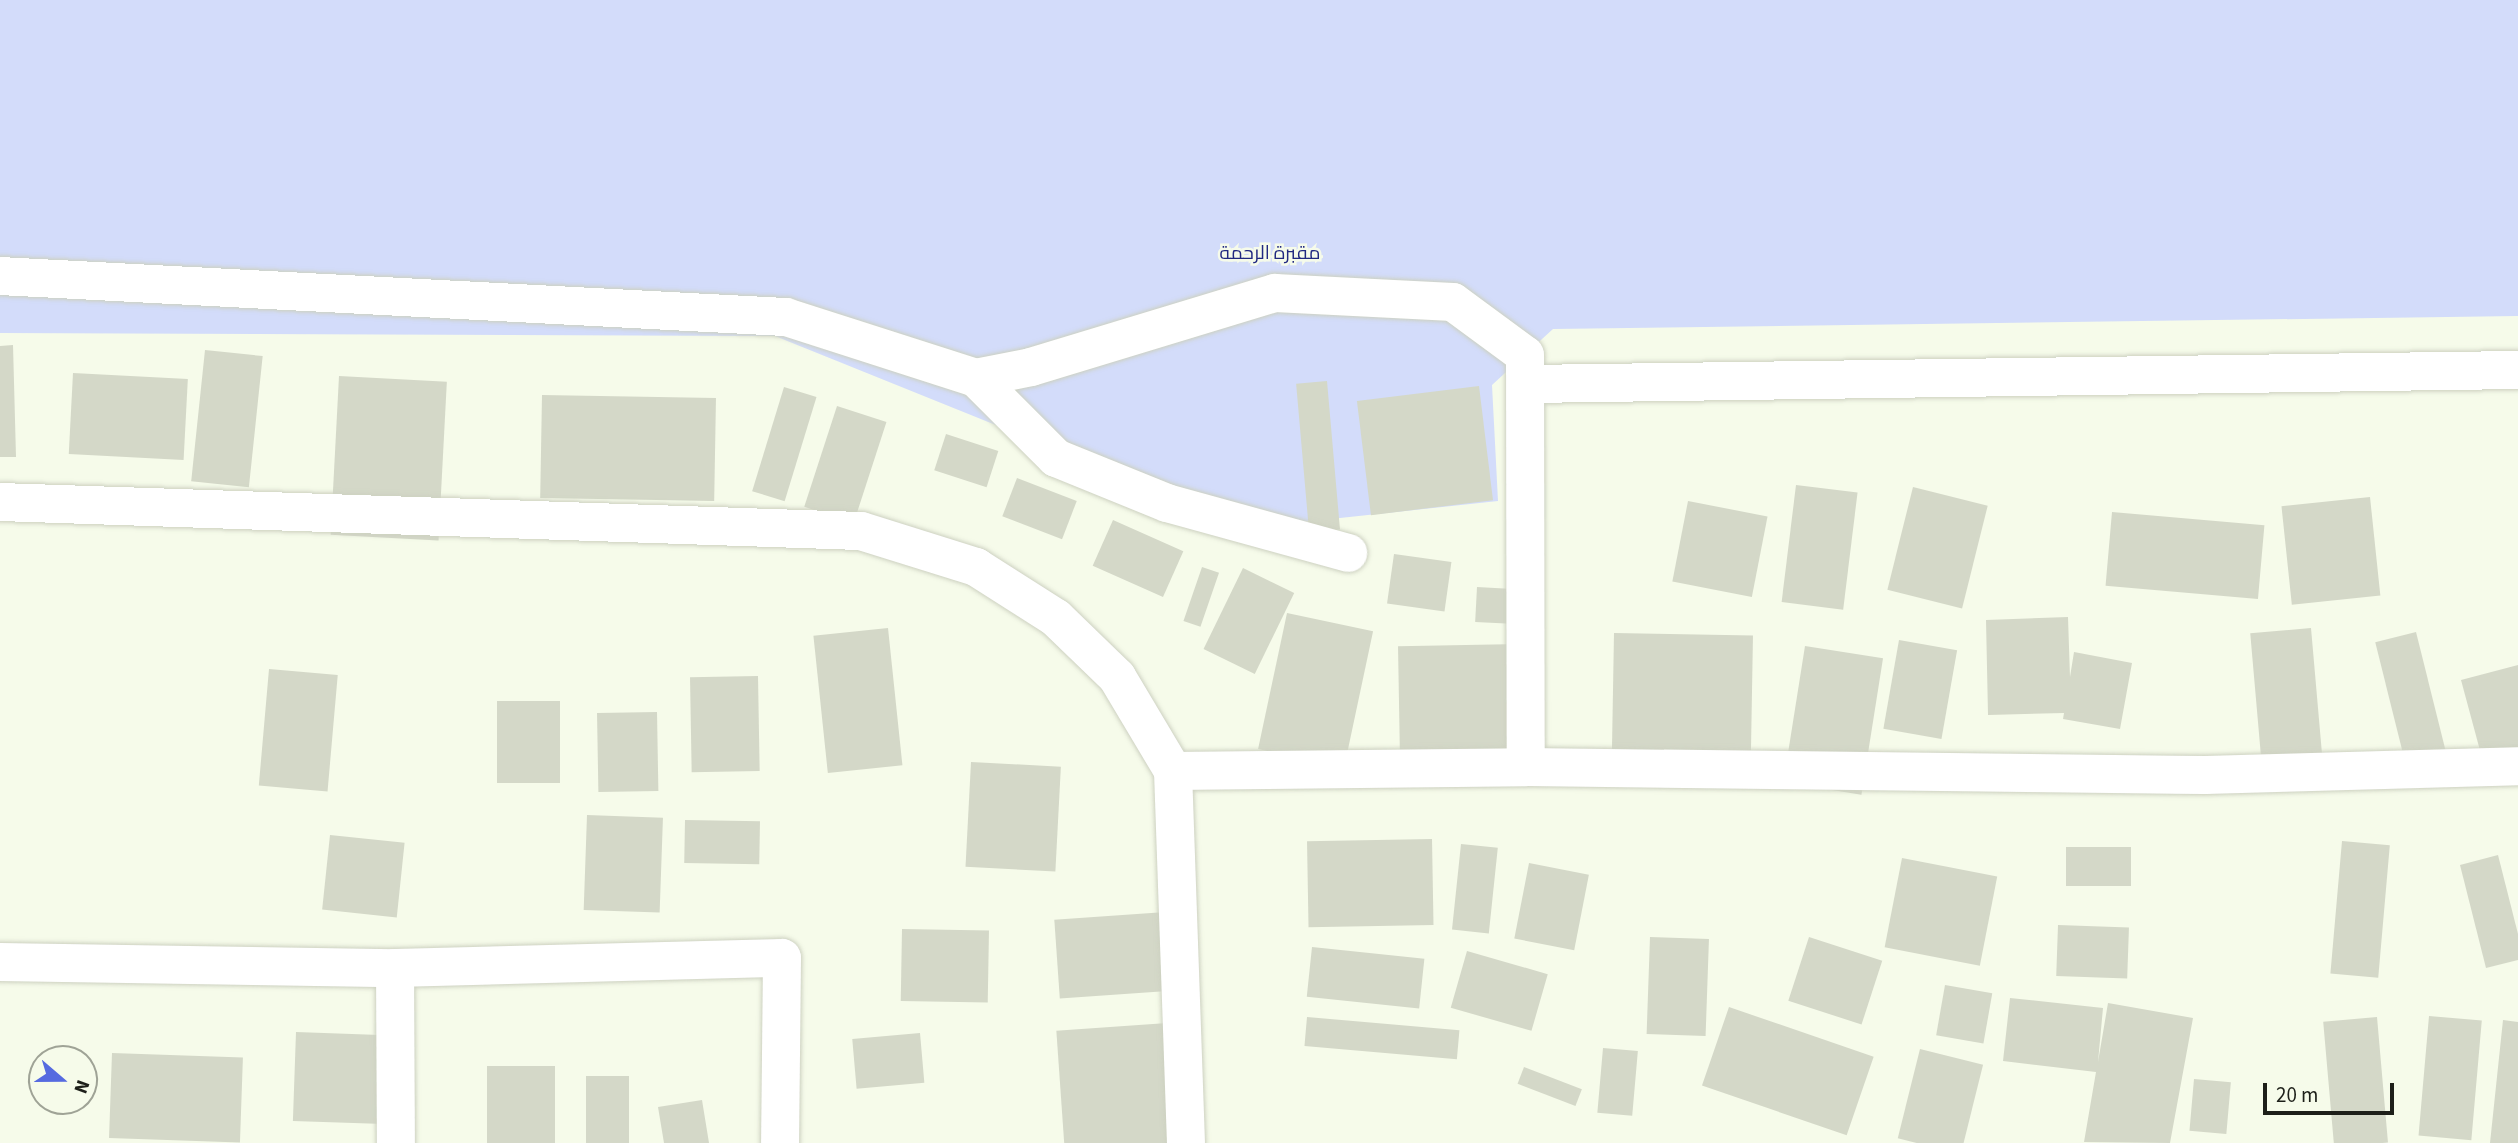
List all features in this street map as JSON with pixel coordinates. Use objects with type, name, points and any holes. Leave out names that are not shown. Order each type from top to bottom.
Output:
[{"type":"street","points":[[0,276],[786,317],[976,378],[1056,458],[1167,503],[1348,553]]},
{"type":"street","points":[[976,378],[1031,367],[1275,293],[1453,302],[1525,355],[1526,766]]},
{"type":"street","points":[[1527,384],[2518,370]]},
{"type":"street","points":[[0,502],[861,531],[976,567],[1056,618],[1117,677],[1173,771],[1186,1143]]},
{"type":"street","points":[[1173,771],[1526,766],[2206,775],[2518,766]]},
{"type":"street","points":[[0,962],[395,968],[782,958],[780,1143]]},
{"type":"street","points":[[395,968],[396,1143]]},
{"type":"green space","name":"مقبرة الرحمة","points":[[0,0],[2518,0],[2518,316],[1553,329],[1492,385],[1498,501],[1275,525],[1040,443],[775,336],[0,333]]},
{"type":"building","points":[[13,345],[16,457],[0,457],[0,346]]},
{"type":"building","points":[[205,350],[263,356],[249,487],[191,481]]},
{"type":"building","points":[[73,373],[188,379],[184,460],[69,454]]},
{"type":"building","points":[[339,376],[447,382],[439,540],[331,535]]},
{"type":"building","points":[[1327,381],[1340,529],[1309,532],[1296,384]]},
{"type":"building","points":[[1479,386],[1493,500],[1371,515],[1357,401]]},
{"type":"building","points":[[784,387],[817,397],[785,501],[752,491]]},
{"type":"building","points":[[542,395],[716,398],[714,501],[540,498]]},
{"type":"building","points":[[837,406],[886,422],[854,523],[804,507]]},
{"type":"building","points":[[946,434],[998,451],[987,487],[934,470]]},
{"type":"building","points":[[1017,478],[1077,501],[1062,539],[1002,516]]},
{"type":"building","points":[[1796,485],[1858,493],[1843,610],[1782,602]]},
{"type":"building","points":[[1913,487],[1988,506],[1962,608],[1887,590]]},
{"type":"building","points":[[2370,497],[2380,595],[2292,605],[2281,506]]},
{"type":"building","points":[[1688,501],[1768,516],[1752,597],[1672,581]]},
{"type":"building","points":[[2112,512],[2264,525],[2258,599],[2106,586]]},
{"type":"building","points":[[1113,520],[1183,551],[1163,597],[1093,566]]},
{"type":"building","points":[[1394,554],[1451,562],[1444,612],[1387,604]]},
{"type":"building","points":[[1202,567],[1219,573],[1200,627],[1183,621]]},
{"type":"building","points":[[1243,568],[1294,593],[1255,674],[1204,649]]},
{"type":"building","points":[[1477,587],[1513,589],[1511,624],[1475,622]]},
{"type":"building","points":[[1287,613],[1373,631],[1344,767],[1258,749]]},
{"type":"building","points":[[2068,617],[2070,677],[2074,652],[2132,663],[2120,729],[2063,719],[2064,713],[1988,715],[1986,620]]},
{"type":"building","points":[[888,628],[902,765],[828,773],[813,636]]},
{"type":"building","points":[[2311,628],[2323,763],[2262,769],[2250,633]]},
{"type":"building","points":[[2416,632],[2446,753],[2405,763],[2375,642]]},
{"type":"building","points":[[1614,633],[1753,635],[1751,775],[1612,773]]},
{"type":"building","points":[[1899,640],[1957,650],[1941,739],[1883,729]]},
{"type":"building","points":[[1520,644],[1522,758],[1400,760],[1398,646]]},
{"type":"building","points":[[1805,646],[1883,658],[1861,795],[1783,782]]},
{"type":"building","points":[[2518,665],[2518,760],[2485,769],[2461,680]]},
{"type":"building","points":[[269,669],[338,675],[328,792],[259,786]]},
{"type":"building","points":[[758,676],[760,771],[692,772],[690,677]]},
{"type":"building","points":[[497,701],[560,701],[560,783],[497,783]]},
{"type":"building","points":[[657,712],[658,791],[598,792],[597,713]]},
{"type":"building","points":[[971,762],[1061,767],[1055,872],[966,867]]},
{"type":"building","points":[[587,815],[663,818],[660,913],[584,910]]},
{"type":"building","points":[[685,820],[760,821],[759,864],[684,863]]},
{"type":"building","points":[[330,835],[405,843],[397,917],[322,910]]},
{"type":"building","points":[[1432,839],[1434,925],[1309,927],[1307,841]]},
{"type":"building","points":[[2342,841],[2390,845],[2378,978],[2330,973]]},
{"type":"building","points":[[1461,844],[1498,848],[1489,933],[1452,930]]},
{"type":"building","points":[[2066,847],[2131,847],[2131,886],[2066,886]]},
{"type":"building","points":[[2498,855],[2518,934],[2518,960],[2486,968],[2460,865]]},
{"type":"building","points":[[1902,858],[1997,877],[1980,966],[1885,947]]},
{"type":"building","points":[[1529,863],[1589,875],[1574,950],[1514,939]]},
{"type":"building","points":[[1180,911],[1186,990],[1060,999],[1054,920]]},
{"type":"building","points":[[2058,925],[2129,927],[2127,978],[2056,976]]},
{"type":"building","points":[[902,929],[989,931],[988,1003],[901,1001]]},
{"type":"building","points":[[1650,937],[1709,939],[1706,1036],[1647,1034]]},
{"type":"building","points":[[1809,937],[1882,961],[1862,1025],[1788,1001]]},
{"type":"building","points":[[1312,947],[1424,959],[1419,1009],[1307,997]]},
{"type":"building","points":[[1467,951],[1548,974],[1531,1031],[1451,1008]]},
{"type":"building","points":[[1945,985],[1992,993],[1983,1044],[1936,1035]]},
{"type":"building","points":[[2010,998],[2103,1008],[2098,1062],[2108,1003],[2193,1018],[2170,1143],[2084,1142],[2096,1072],[2003,1061]]},
{"type":"building","points":[[1729,1007],[1874,1057],[1847,1135],[1702,1085]]},
{"type":"building","points":[[2429,1016],[2482,1021],[2471,1140],[2419,1136]]},
{"type":"building","points":[[1307,1017],[1459,1030],[1457,1059],[1304,1046]]},
{"type":"building","points":[[2377,1017],[2388,1143],[2334,1143],[2323,1022]]},
{"type":"building","points":[[2503,1020],[2518,1022],[2518,1143],[2490,1143]]},
{"type":"building","points":[[1196,1021],[1205,1143],[1064,1143],[1056,1031]]},
{"type":"building","points":[[296,1032],[387,1035],[384,1124],[293,1121]]},
{"type":"building","points":[[920,1033],[924,1083],[857,1089],[852,1039]]},
{"type":"building","points":[[1603,1048],[1638,1051],[1632,1116],[1597,1113]]},
{"type":"building","points":[[1920,1049],[1983,1065],[1964,1143],[1917,1143],[1898,1138]]},
{"type":"building","points":[[112,1053],[243,1058],[240,1143],[109,1138]]},
{"type":"building","points":[[487,1066],[555,1066],[555,1143],[487,1143]]},
{"type":"building","points":[[1524,1067],[1582,1089],[1575,1106],[1518,1084]]},
{"type":"building","points":[[586,1076],[629,1076],[629,1143],[586,1143]]},
{"type":"building","points":[[2194,1079],[2231,1082],[2226,1134],[2189,1131]]},
{"type":"building","points":[[702,1100],[709,1143],[664,1143],[658,1107]]}]
